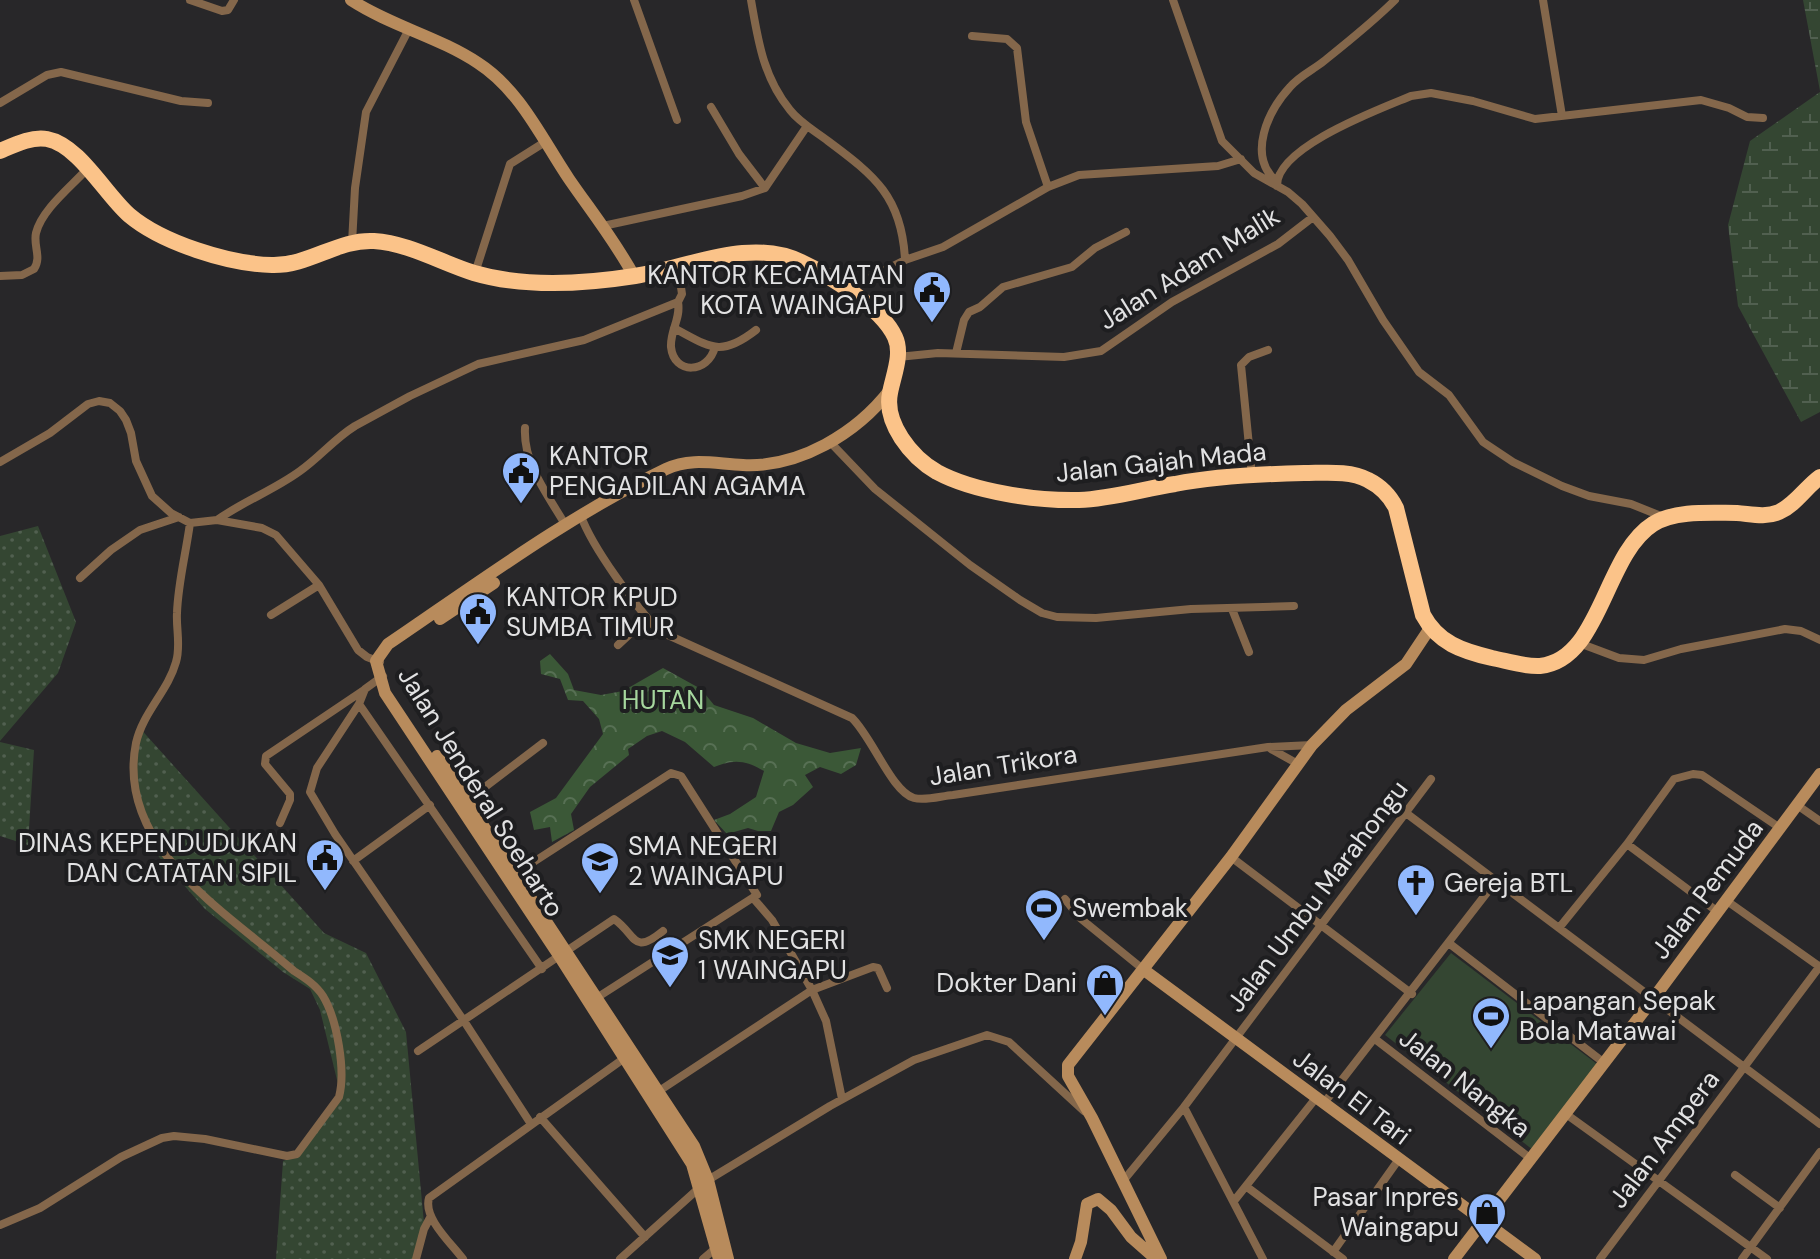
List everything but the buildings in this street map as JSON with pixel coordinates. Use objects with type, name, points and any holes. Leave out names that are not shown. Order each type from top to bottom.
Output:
[{"type":"highway","points":[[0,151],[29,140],[46,138],[70,151],[126,213],[149,230],[226,258],[258,264],[292,264],[352,243],[378,241],[475,273],[538,283],[634,276],[740,254],[777,253],[803,262],[849,288],[894,334],[897,354],[888,402],[891,417]]},
{"type":"highway","points":[[683,267],[754,260],[774,260],[792,265],[848,302],[897,354]]},
{"type":"highway","name":"Jalan Gajah Mada","points":[[891,417],[913,452],[931,468],[962,483],[987,490],[1046,498],[1082,500],[1195,481],[1252,476],[1344,474],[1368,480],[1385,493],[1396,508],[1423,615],[1430,628]]},
{"type":"highway","points":[[1430,628],[1458,649],[1534,666],[1561,659],[1579,643],[1631,544],[1648,528],[1666,518],[1770,514],[1786,508],[1820,477]]},
{"type":"main road","points":[[351,0],[467,57],[492,73],[527,113],[618,246],[634,276]]},
{"type":"main road","name":"Jalan Jenderal Soeharto","points":[[832,444],[890,390]]},
{"type":"main road","name":"Jalan Jenderal Soeharto","points":[[704,1184],[598,997],[564,954],[515,874],[385,693],[381,669],[388,644],[582,519],[676,464],[695,461],[770,464],[832,444],[878,418],[891,417]]},
{"type":"main road","name":"Jalan Jenderal Soeharto","points":[[485,584],[566,526],[582,519]]},
{"type":"main road","points":[[1158,1259],[1123,1181],[1068,1076],[1068,1065],[1231,857],[1312,745],[1346,710],[1406,664],[1430,628]]},
{"type":"main road","name":"Jalan Pemuda","points":[[1454,1259],[1820,774]]},
{"type":"main road","name":"Jalan Jenderal Soeharto","points":[[464,803],[629,1054],[659,1091],[694,1146],[719,1250],[728,1259]]},
{"type":"main road","name":"Jalan El Tari","points":[[1144,970],[1535,1259]]},
{"type":"main road","points":[[1075,1259],[1087,1204],[1098,1199],[1111,1210],[1131,1237],[1158,1259]]},
{"type":"street","points":[[190,0],[222,11],[228,10],[234,0]]},
{"type":"street","points":[[634,0],[645,38],[677,120]]},
{"type":"street","points":[[751,0],[763,63],[790,111],[877,180],[892,203],[902,234],[905,260]]},
{"type":"street","points":[[1173,0],[1222,141],[1254,173],[1288,192],[1313,217],[1342,251],[1383,320],[1419,372],[1449,395],[1483,442],[1513,462],[1562,486],[1589,496],[1631,504],[1666,518]]},
{"type":"street","points":[[1276,184],[1266,169],[1262,151],[1265,129],[1278,102],[1296,80],[1366,28],[1395,0]]},
{"type":"street","points":[[1543,0],[1562,116]]},
{"type":"street","points":[[352,243],[355,188],[366,112],[409,29]]},
{"type":"street","points":[[972,36],[1007,39],[1017,48],[1026,122],[1048,187]]},
{"type":"street","points":[[0,103],[47,75],[61,72],[181,101],[208,103]]},
{"type":"street","points":[[1276,184],[1286,164],[1331,131],[1411,96],[1431,93],[1535,119],[1701,100],[1747,117],[1763,118]]},
{"type":"street","points":[[711,107],[739,154],[765,188]]},
{"type":"street","points":[[603,226],[742,196],[765,188],[807,126]]},
{"type":"street","points":[[475,273],[510,164],[545,142]]},
{"type":"street","points":[[849,288],[905,260],[943,247],[1048,187],[1079,175],[1218,166],[1241,159]]},
{"type":"street","points":[[0,276],[22,275],[34,269],[38,261],[35,236],[38,228],[49,210],[88,168]]},
{"type":"street","name":"Jalan Adam Malik","points":[[897,354],[1064,357],[1101,351],[1172,302],[1278,244],[1313,217]]},
{"type":"street","points":[[956,353],[969,312],[980,307],[1003,287],[1072,267],[1095,248],[1126,232]]},
{"type":"street","points":[[683,267],[682,294],[678,302],[679,317],[674,328],[672,352],[677,360],[696,369],[709,360],[715,347]]},
{"type":"street","points":[[217,520],[298,473],[341,434],[461,372],[495,359],[584,340],[678,302]]},
{"type":"street","points":[[674,328],[715,347],[736,345],[756,330]]},
{"type":"street","points":[[1252,476],[1241,365],[1249,357],[1268,350]]},
{"type":"street","points":[[0,462],[50,433],[88,404],[99,401],[110,403],[126,420],[136,461],[148,489],[162,505],[190,523],[217,520],[262,528],[276,535],[319,585],[358,650],[381,669],[365,689],[359,704],[317,768],[310,788],[313,799],[531,1124]]},
{"type":"street","points":[[525,428],[526,452],[531,465],[566,526]]},
{"type":"street","points":[[832,444],[875,489],[970,565],[1042,613],[1057,617],[1096,618],[1191,609],[1294,606]]},
{"type":"street","points":[[80,578],[111,550],[140,530],[179,517]]},
{"type":"street","name":"Jalan Trikora","points":[[582,519],[647,618],[659,631],[852,718],[870,739],[901,791],[912,797],[1004,790],[1268,747],[1312,745]]},
{"type":"street","points":[[0,1225],[40,1208],[121,1157],[162,1138],[188,1137],[287,1156],[297,1154],[339,1097],[342,1066],[329,1008],[322,994],[309,980],[191,886],[153,835],[139,803],[134,770],[136,744],[144,719],[176,664],[177,613],[190,523]]},
{"type":"street","points":[[271,615],[319,585]]},
{"type":"street","points":[[1232,609],[1249,652]]},
{"type":"street","points":[[618,645],[647,618]]},
{"type":"street","points":[[1579,643],[1631,660],[1644,660],[1681,649],[1785,629],[1801,631],[1820,640]]},
{"type":"street","points":[[280,823],[290,794],[265,764],[266,756],[365,689]]},
{"type":"street","points":[[359,704],[542,969]]},
{"type":"street","points":[[464,803],[543,743]]},
{"type":"street","points":[[1268,747],[1298,764]]},
{"type":"street","points":[[515,874],[671,773],[677,773],[757,894],[598,997]]},
{"type":"street","points":[[1559,928],[1627,844],[1674,779],[1702,775],[1780,828]]},
{"type":"street","name":"Jalan Umbu Marahongu","points":[[1123,1181],[1184,1107],[1431,779]]},
{"type":"street","points":[[353,861],[430,805]]},
{"type":"street","points":[[1797,805],[1820,821]]},
{"type":"street","points":[[1406,813],[1820,1124]]},
{"type":"street","points":[[1627,844],[1718,912]]},
{"type":"street","points":[[1231,857],[1412,994]]},
{"type":"street","points":[[1234,1201],[1412,994],[1496,881]]},
{"type":"street","points":[[753,898],[772,920],[826,1021],[842,1099]]},
{"type":"street","points":[[1065,899],[1080,918],[1144,970]]},
{"type":"street","points":[[1727,901],[1820,967]]},
{"type":"street","points":[[418,1051],[614,919],[641,944],[648,944],[663,931]]},
{"type":"street","points":[[1450,944],[1603,1062]]},
{"type":"street","points":[[659,1091],[812,990],[873,967],[878,968],[887,988]]},
{"type":"street","name":"Jalan Ampera","points":[[1600,1259],[1820,967]]},
{"type":"street","points":[[620,1259],[704,1184],[842,1099],[914,1060],[987,1035],[1009,1042],[1092,1118]]},
{"type":"street","name":"Jalan Nangka","points":[[1375,1039],[1531,1159]]},
{"type":"street","points":[[463,1259],[431,1216],[427,1207],[429,1198],[629,1054]]},
{"type":"street","points":[[1184,1107],[1263,1259]]},
{"type":"street","points":[[1566,1114],[1767,1259]]},
{"type":"street","points":[[540,1117],[645,1237]]},
{"type":"street","points":[[1742,1259],[1820,1152]]},
{"type":"street","points":[[1333,1252],[1399,1159]]},
{"type":"street","points":[[1735,1175],[1780,1208]]},
{"type":"street","points":[[1247,1187],[1343,1259]]},
{"type":"street","points":[[416,1259],[431,1216]]},
{"type":"street","points":[[703,1259],[719,1250]]},
{"type":"green space","points":[[1803,0],[1820,0],[1820,91]]},
{"type":"green space","points":[[1820,92],[1820,412],[1801,422],[1738,306],[1728,225],[1750,141]]},
{"type":"green space","points":[[38,526],[76,622],[58,673],[0,741],[0,536]]},
{"type":"green space","name":"HUTAN","points":[[550,654],[568,674],[574,690],[601,695],[623,691],[663,668],[701,689],[714,705],[753,718],[796,743],[830,753],[861,748],[856,765],[841,774],[820,767],[805,775],[813,787],[793,805],[779,812],[771,831],[748,828],[727,834],[714,820],[730,814],[756,797],[764,771],[739,762],[714,767],[685,742],[662,731],[647,736],[628,749],[629,755],[590,787],[571,814],[574,830],[552,842],[550,827],[534,830],[530,812],[556,798],[603,734],[599,719],[583,701],[568,700],[560,679],[541,674],[540,661]]},
{"type":"green space","points":[[138,726],[324,933],[366,953],[406,1032],[424,1223],[413,1259],[276,1259],[283,1161],[300,1155],[338,1094],[320,1010],[310,989],[283,972],[205,909],[159,857],[137,808],[131,762]]},
{"type":"green space","points":[[0,742],[34,750],[28,845],[0,836]]},
{"type":"green space","name":"Lapangan Sepak Bola Matawai","points":[[1451,953],[1597,1064],[1533,1150],[1385,1035]]},
{"type":"place","name":"KANTOR KECAMATAN KOTA WAINGAPU","points":[[932,324]]},
{"type":"place","name":"KANTOR PENGADILAN AGAMA","points":[[521,505]]},
{"type":"place","name":"KANTOR KPUD SUMBA TIMUR","points":[[478,646]]},
{"type":"place","name":"DINAS KEPENDUDUKAN DAN CATATAN SIPIL","points":[[325,892]]},
{"type":"place","name":"SMA NEGERI 2 WAINGAPU","points":[[600,895]]},
{"type":"place","name":"Gereja BTL","points":[[1416,917]]},
{"type":"place","name":"Swembak","points":[[1044,942]]},
{"type":"place","name":"SMK NEGERI 1 WAINGAPU","points":[[670,989]]},
{"type":"place","name":"Dokter Dani","points":[[1105,1017]]},
{"type":"place","name":"Lapangan Sepak Bola Matawai","points":[[1491,1050]]},
{"type":"place","name":"Pasar Inpres Waingapu","points":[[1487,1246]]}]
